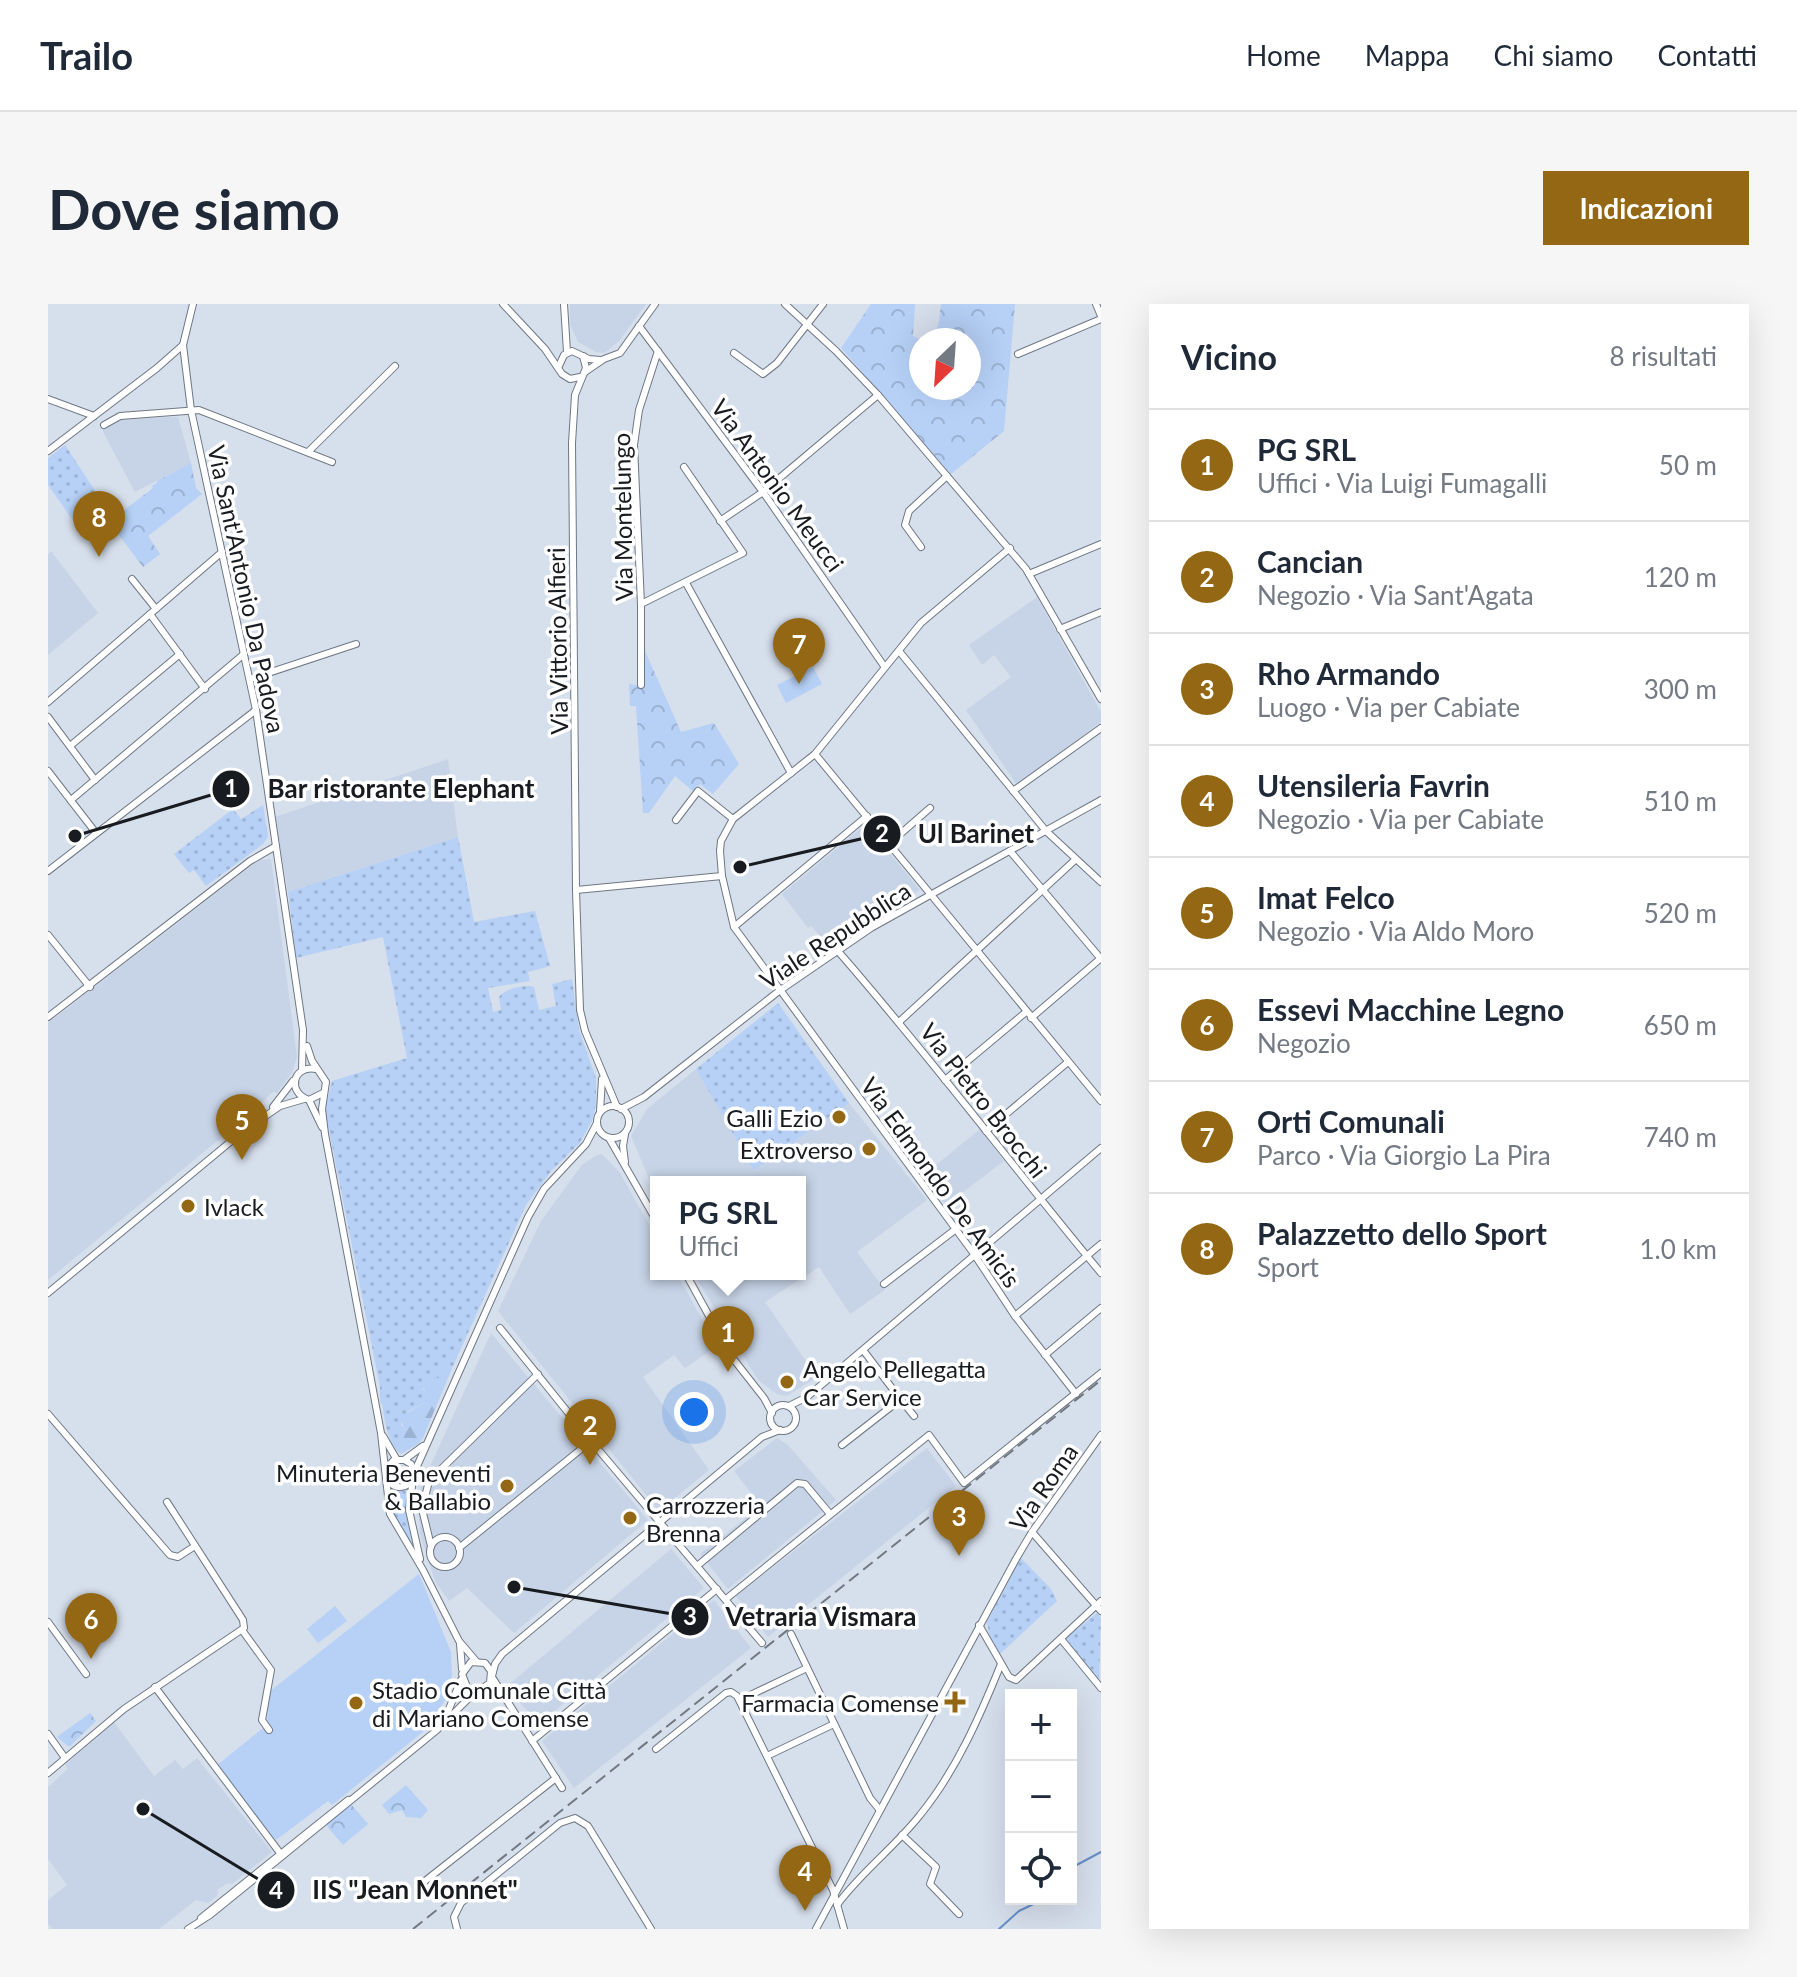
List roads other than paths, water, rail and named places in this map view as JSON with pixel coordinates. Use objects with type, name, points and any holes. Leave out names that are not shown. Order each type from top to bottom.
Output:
[{"type":"street","points":[[48,451],[183,345],[193,304]]},
{"type":"street","points":[[503,304],[545,349],[562,374],[570,379],[620,353],[655,304]]},
{"type":"street","points":[[559,366],[566,354],[564,304]]},
{"type":"street","points":[[785,304],[878,395],[1010,548],[1029,574],[1101,699]]},
{"type":"street","points":[[734,353],[763,374],[777,363],[823,304]]},
{"type":"street","points":[[1018,354],[1101,318],[1096,304]]},
{"type":"street","name":"Via Antonio Meucci","points":[[639,326],[763,492],[884,666]]},
{"type":"street","points":[[565,332],[576,352],[604,359]]},
{"type":"street","name":"Via Sant'Antonio Da Padova","points":[[183,345],[191,410],[256,710],[303,1030],[317,1069]]},
{"type":"street","points":[[545,349],[566,354],[576,352]]},
{"type":"street","name":"Via Montelungo","points":[[641,685],[634,445],[639,410],[658,351]]},
{"type":"street","points":[[583,356],[587,364],[583,374]]},
{"type":"street","points":[[308,452],[395,366]]},
{"type":"street","name":"Via Vittorio Alfieri","points":[[583,374],[575,395],[572,443],[580,1010],[601,1075],[619,1108]]},
{"type":"street","name":"Via Vittorio Alfieri","points":[[570,379],[575,395]]},
{"type":"street","points":[[720,521],[763,492],[878,395]]},
{"type":"street","points":[[48,399],[94,416]]},
{"type":"street","points":[[73,410],[84,424]]},
{"type":"street","points":[[104,425],[120,416],[203,411],[332,462]]},
{"type":"street","points":[[641,604],[743,553],[684,467]]},
{"type":"street","points":[[921,547],[905,525],[909,511],[947,476]]},
{"type":"street","points":[[1029,574],[1101,544]]},
{"type":"street","points":[[867,816],[734,927],[722,876],[721,841],[733,819],[815,754],[921,623],[1010,548]]},
{"type":"street","points":[[48,702],[222,552]]},
{"type":"street","points":[[132,579],[205,689]]},
{"type":"street","points":[[686,583],[791,773]]},
{"type":"street","points":[[1060,629],[1101,612]]},
{"type":"street","points":[[250,679],[356,644]]},
{"type":"street","points":[[899,651],[1046,831],[1101,882]]},
{"type":"street","points":[[70,746],[180,654]]},
{"type":"street","points":[[71,800],[244,654]]},
{"type":"street","points":[[48,871],[256,710]]},
{"type":"street","points":[[48,717],[95,780]]},
{"type":"street","points":[[1013,791],[1101,728]]},
{"type":"street","points":[[815,754],[1101,1101]]},
{"type":"street","points":[[48,771],[96,833]]},
{"type":"street","points":[[676,820],[698,791],[733,819]]},
{"type":"street","name":"Viale Repubblica","points":[[619,1108],[644,1097],[779,991],[837,950],[1101,800]]},
{"type":"street","points":[[890,843],[930,808]]},
{"type":"street","points":[[48,1017],[253,858],[276,846]]},
{"type":"street","points":[[945,1080],[1101,958],[1010,851]]},
{"type":"street","points":[[899,1022],[1075,860]]},
{"type":"street","points":[[576,890],[722,876]]},
{"type":"street","name":"Via Edmondo De Amicis","points":[[734,927],[956,1229],[1015,1316],[1076,1394]]},
{"type":"street","points":[[48,935],[90,987]]},
{"type":"street","name":"Via Pietro Brocchi","points":[[837,950],[899,1022],[1101,1273]]},
{"type":"street","name":"Via Sant'Antonio Da Padova","points":[[302,1070],[303,1030]]},
{"type":"street","points":[[986,1131],[1068,1062]]},
{"type":"street","points":[[267,1114],[302,1070],[317,1069],[326,1082],[323,1093],[325,1134],[381,1433],[390,1514],[459,1641],[478,1661],[489,1666],[505,1698],[562,1788]]},
{"type":"street","name":"Via Vittorio Alfieri","points":[[599,1114],[601,1075]]},
{"type":"street","points":[[295,1078],[295,1090],[306,1099],[325,1134]]},
{"type":"street","points":[[48,1293],[267,1114],[282,1105],[323,1093]]},
{"type":"street","name":"Viale Repubblica","points":[[628,1119],[644,1097]]},
{"type":"street","points":[[426,1443],[389,1464],[386,1473],[390,1483],[398,1487],[410,1483],[528,1217],[544,1189],[586,1144],[599,1114],[607,1107],[619,1108],[628,1119],[623,1146],[626,1166]]},
{"type":"street","points":[[597,1123],[650,1209]]},
{"type":"street","points":[[586,1144],[618,1137],[625,1132]]},
{"type":"street","points":[[764,1398],[778,1406],[789,1406],[807,1397],[1101,1148]]},
{"type":"street","points":[[884,1284],[956,1229]]},
{"type":"street","points":[[1015,1316],[1101,1244]]},
{"type":"street","points":[[689,1280],[731,1356],[764,1398],[774,1426],[780,1430]]},
{"type":"street","points":[[1045,1355],[1101,1308]]},
{"type":"street","points":[[500,1328],[762,1643]]},
{"type":"street","points":[[863,1350],[914,1416]]},
{"type":"street","points":[[726,1599],[929,1435],[964,1483],[1101,1373]]},
{"type":"street","points":[[538,1374],[429,1481],[422,1509],[433,1560],[446,1566],[455,1562],[459,1548],[591,1441]]},
{"type":"street","points":[[842,1445],[892,1406],[898,1396]]},
{"type":"street","points":[[188,1929],[266,1871],[437,1730],[478,1690],[488,1686],[495,1664],[502,1654],[762,1437],[790,1429],[807,1397]]},
{"type":"street","points":[[762,1437],[771,1414],[778,1406]]},
{"type":"street","points":[[789,1406],[796,1416]]},
{"type":"street","points":[[48,1414],[168,1554],[178,1557],[195,1546]]},
{"type":"street","points":[[381,1433],[400,1460],[411,1464],[414,1474],[410,1513],[423,1570]]},
{"type":"street","name":"Via Roma","points":[[816,1929],[1016,1559],[1101,1435]]},
{"type":"street","points":[[697,1566],[797,1483],[805,1484],[830,1514]]},
{"type":"street","points":[[167,1502],[243,1620],[242,1630],[271,1670],[262,1720],[269,1730]]},
{"type":"street","points":[[979,1625],[1009,1677],[1017,1680],[1076,1624],[1100,1606],[1032,1532]]},
{"type":"street","points":[[431,1546],[437,1539],[446,1537],[454,1540],[459,1548]]},
{"type":"street","points":[[532,1741],[717,1589]]},
{"type":"street","points":[[48,1622],[86,1674]]},
{"type":"street","points":[[48,1773],[118,1713],[242,1630]]},
{"type":"street","points":[[791,1634],[870,1798],[879,1809]]},
{"type":"street","points":[[1061,1639],[1101,1688]]},
{"type":"street","points":[[459,1641],[462,1676],[467,1687],[494,1691],[505,1698]]},
{"type":"street","points":[[437,1730],[451,1708],[466,1665],[502,1654]]},
{"type":"street","points":[[837,1905],[854,1883],[923,1812],[979,1717],[1001,1664]]},
{"type":"street","points":[[740,1700],[807,1668]]},
{"type":"street","points":[[155,1687],[280,1853]]},
{"type":"street","points":[[656,1749],[726,1693],[731,1692],[740,1700],[835,1893],[844,1929]]},
{"type":"street","points":[[767,1756],[834,1724]]},
{"type":"street","points":[[48,1734],[65,1758]]},
{"type":"street","points":[[425,1881],[556,1778]]},
{"type":"street","points":[[197,1922],[342,1803],[355,1796]]},
{"type":"street","points":[[457,1929],[454,1917],[461,1903],[531,1846],[564,1821],[573,1818],[583,1820],[651,1929]]},
{"type":"street","points":[[902,1835],[936,1867],[930,1880],[931,1886],[959,1914]]},
{"type":"waterway","points":[[1077,1865],[1101,1852]]},
{"type":"waterway","points":[[999,1929],[1019,1911],[1032,1905]]},
{"type":"railway","points":[[413,1929],[1101,1380]]},
{"type":"place","name":"Palazzetto dello Sport","points":[[99,557]]},
{"type":"place","name":"Orti Comunali","points":[[799,684]]},
{"type":"place","name":"Bar ristorante Elephant","points":[[75,836]]},
{"type":"place","name":"Ul Barinet","points":[[740,867]]},
{"type":"place","name":"Galli Ezio","points":[[839,1117]]},
{"type":"place","name":"Extroverso","points":[[869,1149]]},
{"type":"place","name":"Imat Felco","points":[[242,1160]]},
{"type":"place","name":"Ivlack","points":[[188,1206]]},
{"type":"place","name":"PG SRL","points":[[728,1372]]},
{"type":"place","name":"Angelo Pellegatta Car Service","points":[[787,1382]]},
{"type":"place","name":"Cancian","points":[[590,1465]]},
{"type":"place","name":"Minuteria Beneventi & Ballabio","points":[[507,1486]]},
{"type":"place","name":"Carrozzeria Brenna","points":[[630,1518]]},
{"type":"place","name":"Rho Armando","points":[[959,1556]]},
{"type":"place","name":"Vetraria Vismara","points":[[514,1587]]},
{"type":"place","name":"Essevi Macchine Legno","points":[[91,1659]]},
{"type":"place","name":"Farmacia Comense","points":[[955,1702]]},
{"type":"place","name":"Stadio Comunale Città di Mariano Comense","points":[[356,1703]]},
{"type":"place","name":"IIS \"Jean Monnet\"","points":[[143,1809]]},
{"type":"place","name":"Utensileria Favrin","points":[[805,1911]]}]
